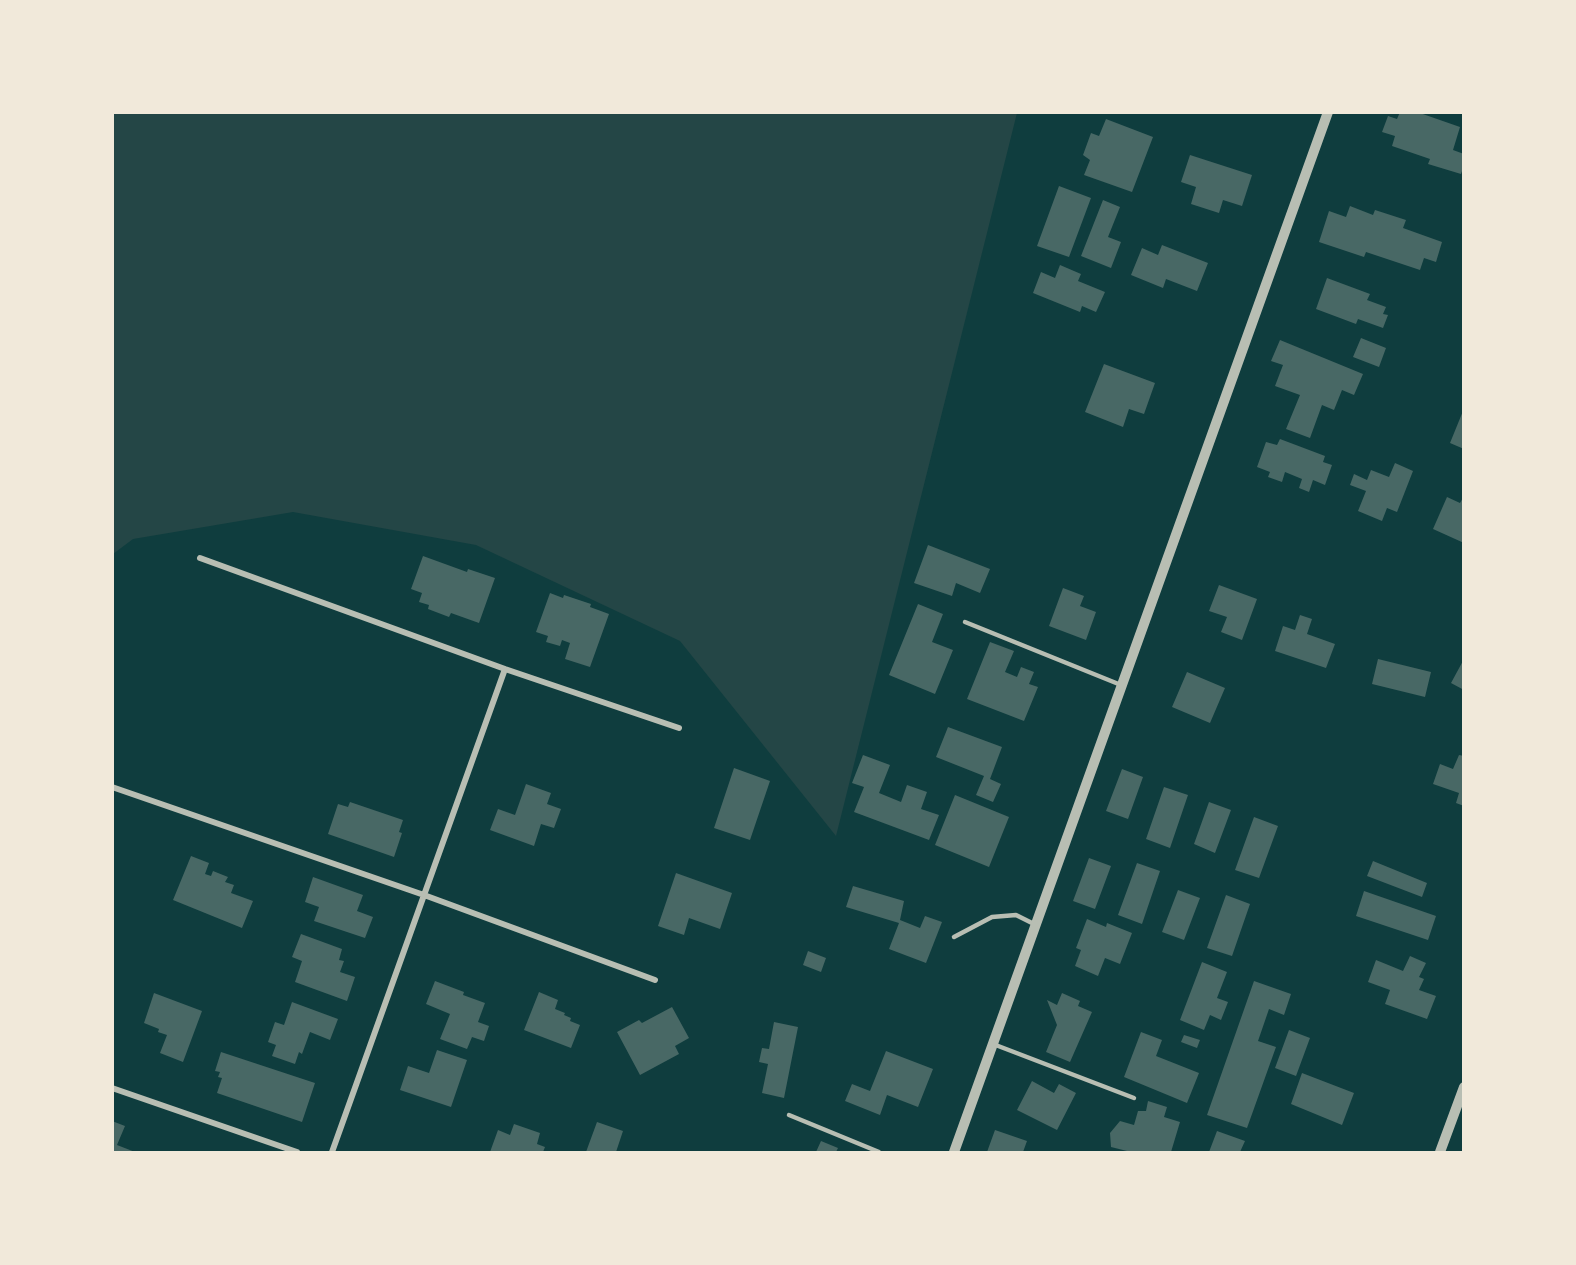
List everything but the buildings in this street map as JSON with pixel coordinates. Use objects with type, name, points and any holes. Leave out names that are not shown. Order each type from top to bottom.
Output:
[{"type":"street","points":[[954,1152],[1328,112]]},
{"type":"street","points":[[200,558],[505,669],[679,728]]},
{"type":"street","points":[[332,1152],[505,669]]},
{"type":"street","points":[[112,787],[424,895],[655,980]]},
{"type":"street","points":[[1440,1152],[1464,1087]]},
{"type":"street","points":[[112,1088],[297,1152]]},
{"type":"lane","points":[[965,622],[1122,686]]},
{"type":"lane","points":[[954,938],[992,917],[1016,915],[1036,925]]},
{"type":"lane","points":[[993,1044],[1134,1098]]},
{"type":"lane","points":[[789,1115],[879,1152]]},
{"type":"shaded area","points":[[113,112],[1017,113],[836,836],[680,641],[476,545],[293,512],[133,539],[113,554]]}]
